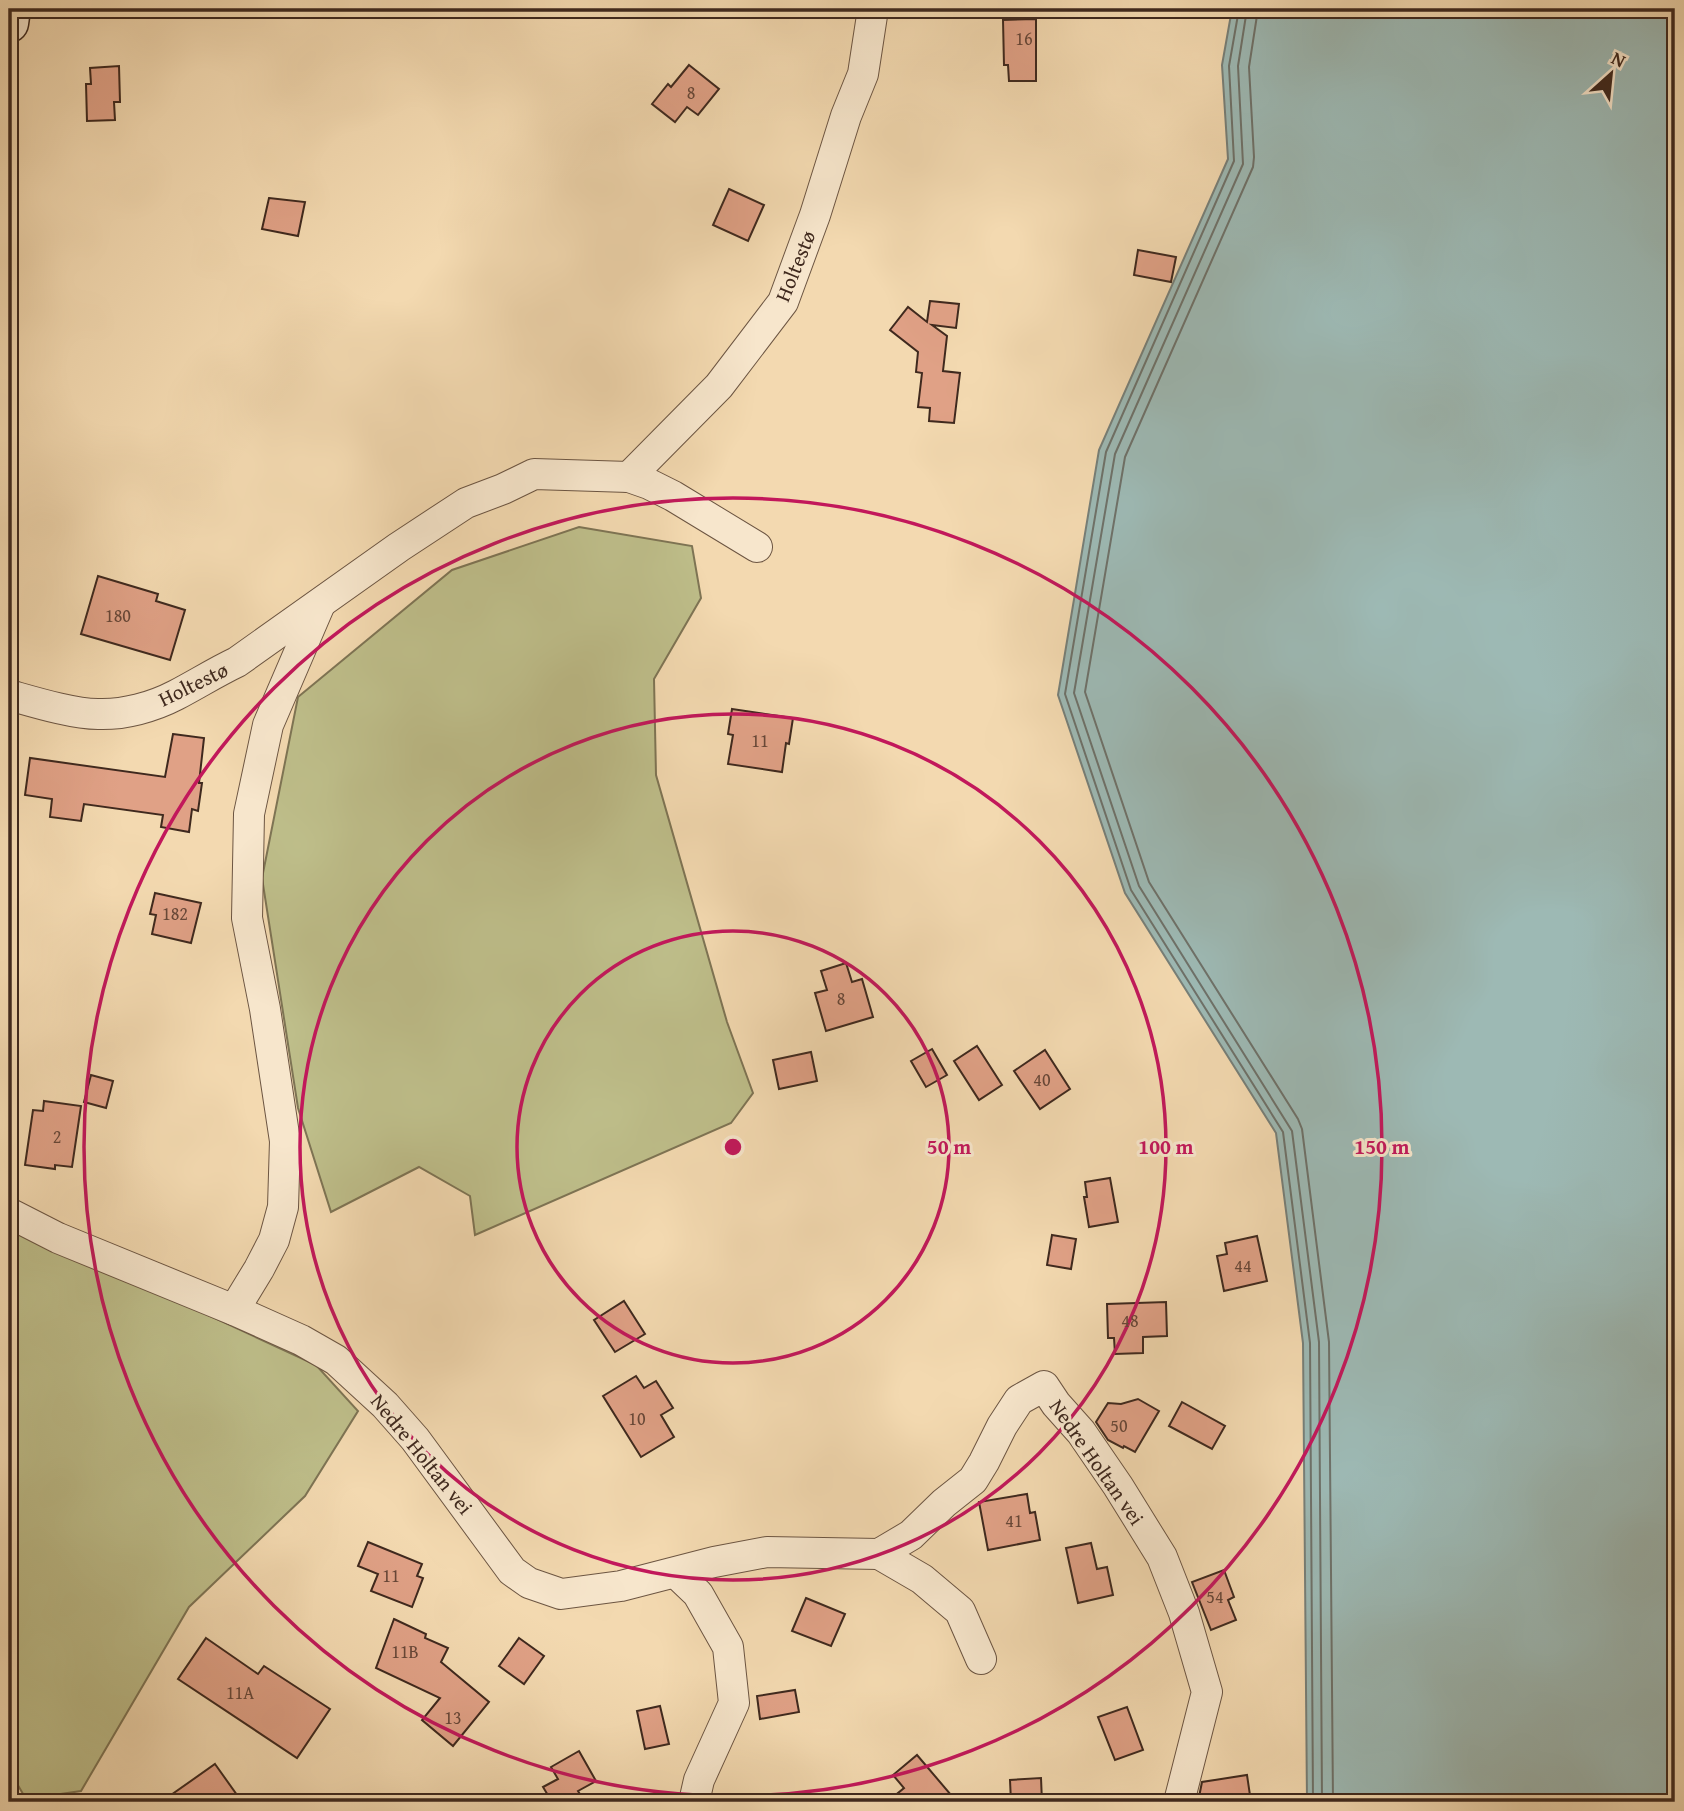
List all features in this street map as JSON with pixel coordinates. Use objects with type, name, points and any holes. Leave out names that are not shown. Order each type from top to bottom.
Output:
[{"type":"main road","points":[[9,23],[11,9]]},
{"type":"street","name":"Holtestø","points":[[629,477],[719,386],[783,302],[815,215],[846,116],[863,74],[873,9]]},
{"type":"street","name":"Holtestø","points":[[9,695],[95,714],[115,714],[174,696],[237,662],[466,503],[534,474],[629,477],[673,496],[757,547]]},
{"type":"street","points":[[234,1310],[260,1269],[274,1240],[283,1207],[285,1141],[265,1009],[247,918],[249,814],[268,725],[320,604]]},
{"type":"street","name":"Nedre Holtan vei","points":[[9,1213],[58,1238],[301,1340],[336,1360],[368,1388],[415,1439],[512,1571],[529,1583],[561,1594],[621,1586],[767,1552],[879,1554],[911,1535],[973,1480],[1019,1400],[1044,1386],[1081,1432],[1162,1556],[1184,1613],[1207,1692],[1181,1802]]},
{"type":"street","points":[[879,1554],[922,1579],[960,1611],[981,1659]]},
{"type":"street","points":[[676,1573],[698,1594],[728,1647],[734,1703],[699,1780],[694,1802]]},
{"type":"green space","points":[[579,527],[692,546],[701,598],[654,679],[656,775],[727,1022],[753,1093],[731,1123],[475,1235],[470,1196],[419,1167],[331,1212],[298,1108],[262,878],[298,697],[452,570]]},
{"type":"green space","points":[[9,1223],[316,1365],[358,1411],[305,1496],[189,1607],[81,1791],[26,1799],[9,1770]]},
{"type":"water","points":[[1232,9],[1675,9],[1675,1802],[1307,1802],[1303,1343],[1276,1133],[1125,893],[1058,695],[1099,450],[1228,159],[1222,65]]},
{"type":"building","points":[[1036,19],[1036,81],[1009,81],[1008,65],[1004,65],[1003,20]]},
{"type":"building","points":[[689,65],[719,89],[698,115],[687,107],[675,122],[652,104],[668,84],[671,87]]},
{"type":"building","points":[[119,66],[120,102],[114,102],[115,120],[87,121],[86,84],[91,84],[90,68]]},
{"type":"building","points":[[729,189],[764,205],[748,241],[713,225]]},
{"type":"building","points":[[269,198],[305,202],[298,236],[262,229]]},
{"type":"building","points":[[1138,250],[1176,257],[1171,282],[1134,275]]},
{"type":"building","points":[[930,301],[959,304],[956,328],[932,325],[947,336],[943,371],[960,373],[954,423],[929,421],[930,408],[918,407],[922,373],[916,372],[918,352],[890,330],[908,307],[927,322]]},
{"type":"building","points":[[98,576],[158,594],[156,601],[185,610],[170,660],[81,634]]},
{"type":"building","points":[[732,709],[793,718],[782,772],[728,764],[733,735],[728,734]]},
{"type":"building","points":[[173,734],[204,738],[198,811],[192,809],[189,832],[161,827],[163,815],[84,804],[81,821],[50,817],[52,799],[25,795],[30,758],[165,777]]},
{"type":"building","points":[[155,893],[201,903],[191,943],[152,934],[156,915],[150,914]]},
{"type":"building","points":[[846,963],[852,982],[862,979],[873,1017],[826,1031],[815,993],[827,990],[821,971]]},
{"type":"building","points":[[977,1046],[1002,1085],[979,1100],[954,1061]]},
{"type":"building","points":[[932,1049],[947,1075],[926,1087],[911,1061]]},
{"type":"building","points":[[1045,1050],[1070,1089],[1040,1109],[1014,1071]]},
{"type":"building","points":[[811,1052],[817,1081],[779,1089],[773,1060]]},
{"type":"building","points":[[91,1075],[113,1081],[106,1108],[84,1102]]},
{"type":"building","points":[[44,1101],[81,1106],[72,1167],[55,1165],[55,1169],[25,1165],[33,1110],[43,1111]]},
{"type":"building","points":[[1110,1178],[1118,1222],[1089,1227],[1084,1197],[1087,1197],[1085,1182]]},
{"type":"building","points":[[1052,1235],[1076,1239],[1071,1269],[1047,1265]]},
{"type":"building","points":[[1257,1236],[1267,1281],[1224,1291],[1217,1256],[1227,1254],[1225,1243]]},
{"type":"building","points":[[624,1301],[645,1334],[615,1352],[594,1320]]},
{"type":"building","points":[[1166,1302],[1167,1336],[1143,1337],[1143,1353],[1115,1354],[1114,1338],[1108,1338],[1107,1304]]},
{"type":"building","points":[[636,1376],[644,1388],[656,1381],[673,1408],[661,1415],[674,1437],[641,1457],[603,1396]]},
{"type":"building","points":[[1138,1399],[1159,1411],[1135,1452],[1108,1440],[1096,1422],[1108,1403],[1121,1404]]},
{"type":"building","points":[[1182,1402],[1225,1426],[1212,1449],[1169,1426]]},
{"type":"building","points":[[1027,1494],[1030,1513],[1035,1512],[1040,1540],[988,1550],[979,1502]]},
{"type":"building","points":[[368,1542],[422,1564],[417,1576],[423,1578],[412,1607],[371,1591],[378,1574],[358,1566]]},
{"type":"building","points":[[1091,1543],[1097,1569],[1107,1567],[1113,1595],[1078,1603],[1066,1548]]},
{"type":"building","points":[[1224,1570],[1234,1597],[1228,1600],[1236,1620],[1211,1630],[1192,1582]]},
{"type":"building","points":[[806,1598],[845,1614],[831,1646],[792,1631]]},
{"type":"building","points":[[394,1619],[448,1648],[441,1662],[489,1702],[453,1746],[422,1720],[440,1698],[376,1668]]},
{"type":"building","points":[[206,1638],[258,1674],[264,1666],[330,1709],[297,1758],[178,1679]]},
{"type":"building","points":[[519,1638],[544,1656],[524,1684],[499,1666]]},
{"type":"building","points":[[795,1690],[799,1712],[760,1719],[757,1696]]},
{"type":"building","points":[[660,1706],[669,1744],[645,1749],[637,1711]]},
{"type":"building","points":[[1127,1707],[1143,1750],[1115,1760],[1098,1717]]},
{"type":"building","points":[[579,1751],[596,1781],[578,1791],[585,1802],[552,1802],[543,1787],[558,1779],[551,1767]]},
{"type":"building","points":[[917,1755],[957,1802],[887,1802],[904,1788],[893,1775]]},
{"type":"building","points":[[215,1764],[242,1802],[161,1802]]},
{"type":"building","points":[[1247,1775],[1251,1802],[1198,1802],[1202,1782]]},
{"type":"building","points":[[1041,1778],[1042,1802],[1011,1802],[1010,1780]]}]
